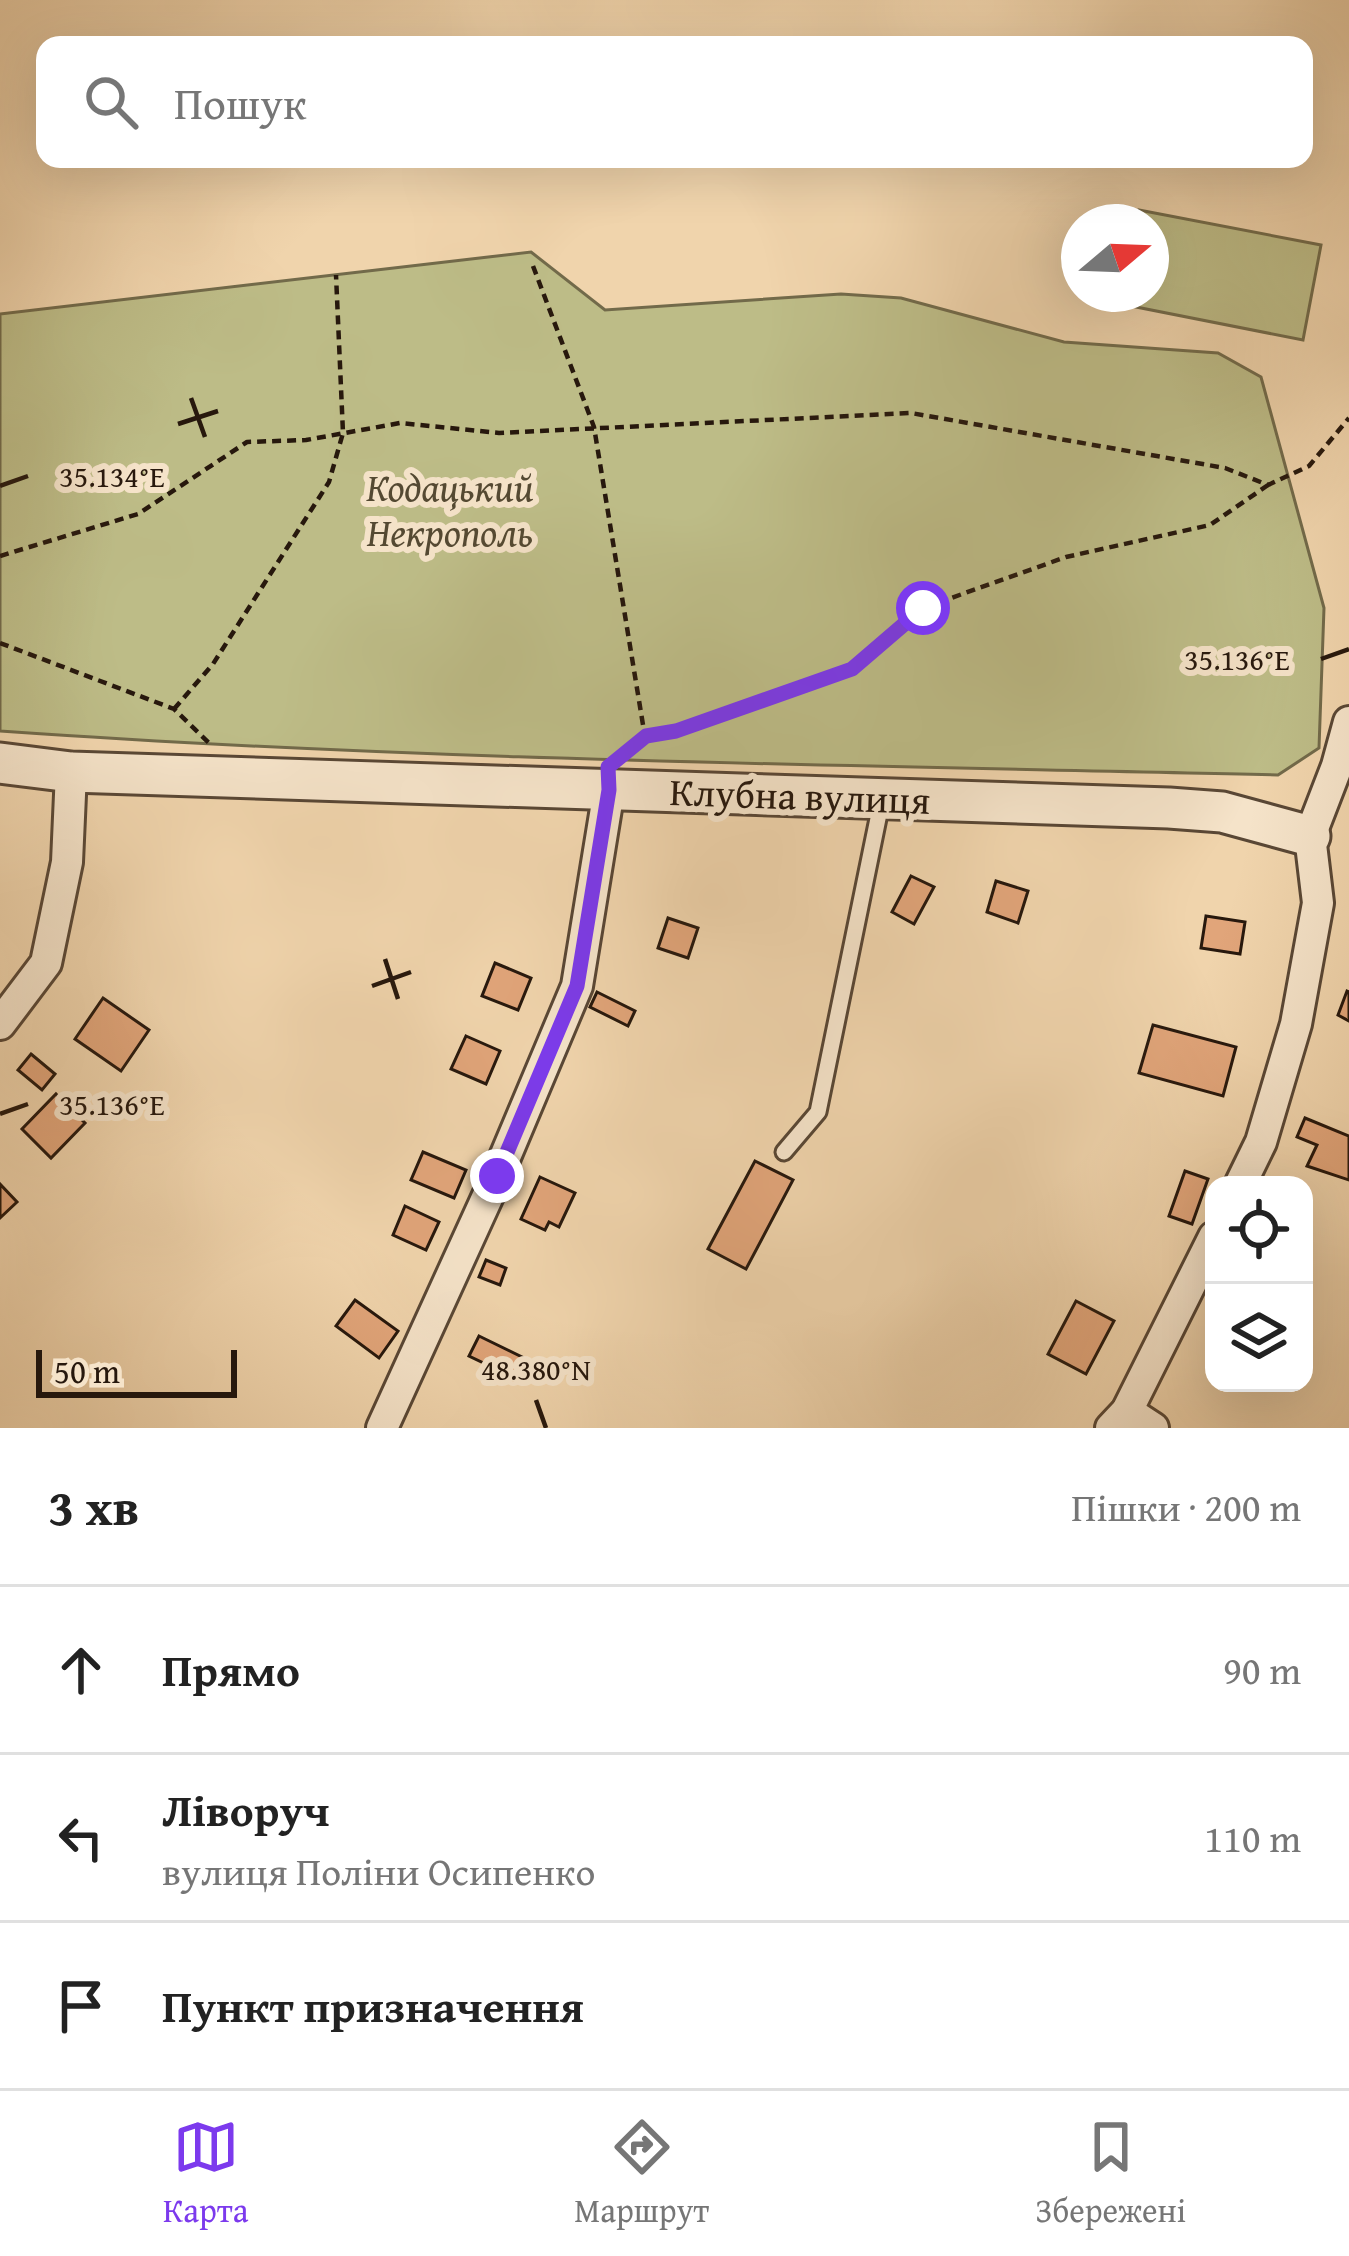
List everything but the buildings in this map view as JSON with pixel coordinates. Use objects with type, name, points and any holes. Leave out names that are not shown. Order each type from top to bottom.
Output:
[{"type":"street","points":[[1245,1176],[1262,1142],[1296,1024],[1318,903],[1310,836],[1349,722]]},
{"type":"street","name":"Клубна вулиця","points":[[0,763],[70,772],[882,796],[1222,812],[1310,836]]},
{"type":"street","points":[[0,1024],[46,963],[67,862],[70,772]]},
{"type":"street","points":[[382,1428],[577,986],[609,790]]},
{"type":"street","points":[[1130,1422],[1205,1257]]},
{"type":"lane","points":[[784,1152],[818,1112],[882,796]]},
{"type":"path","points":[[533,266],[594,427],[646,736]]},
{"type":"path","points":[[174,709],[213,664],[329,482],[343,434],[336,275]]},
{"type":"path","points":[[0,556],[138,514],[247,442],[306,440],[400,424],[499,433],[911,413],[1225,468],[1268,485]]},
{"type":"path","points":[[609,790],[608,767],[646,736],[676,731],[852,669],[923,608],[1066,557],[1210,525],[1268,485],[1309,466],[1349,418]]},
{"type":"path","points":[[0,643],[174,709],[244,776]]},
{"type":"green space","points":[[1169,216],[1321,245],[1303,340],[1161,312],[1169,312]]},
{"type":"green space","name":"Кодацький Некрополь","points":[[531,252],[605,310],[841,294],[901,298],[1064,342],[1218,353],[1261,377],[1324,608],[1319,748],[1278,775],[479,755],[0,731],[0,314]]},
{"type":"route","points":[[497,1176],[577,986],[609,790],[608,767],[646,736],[676,731],[852,669],[923,608]]}]
